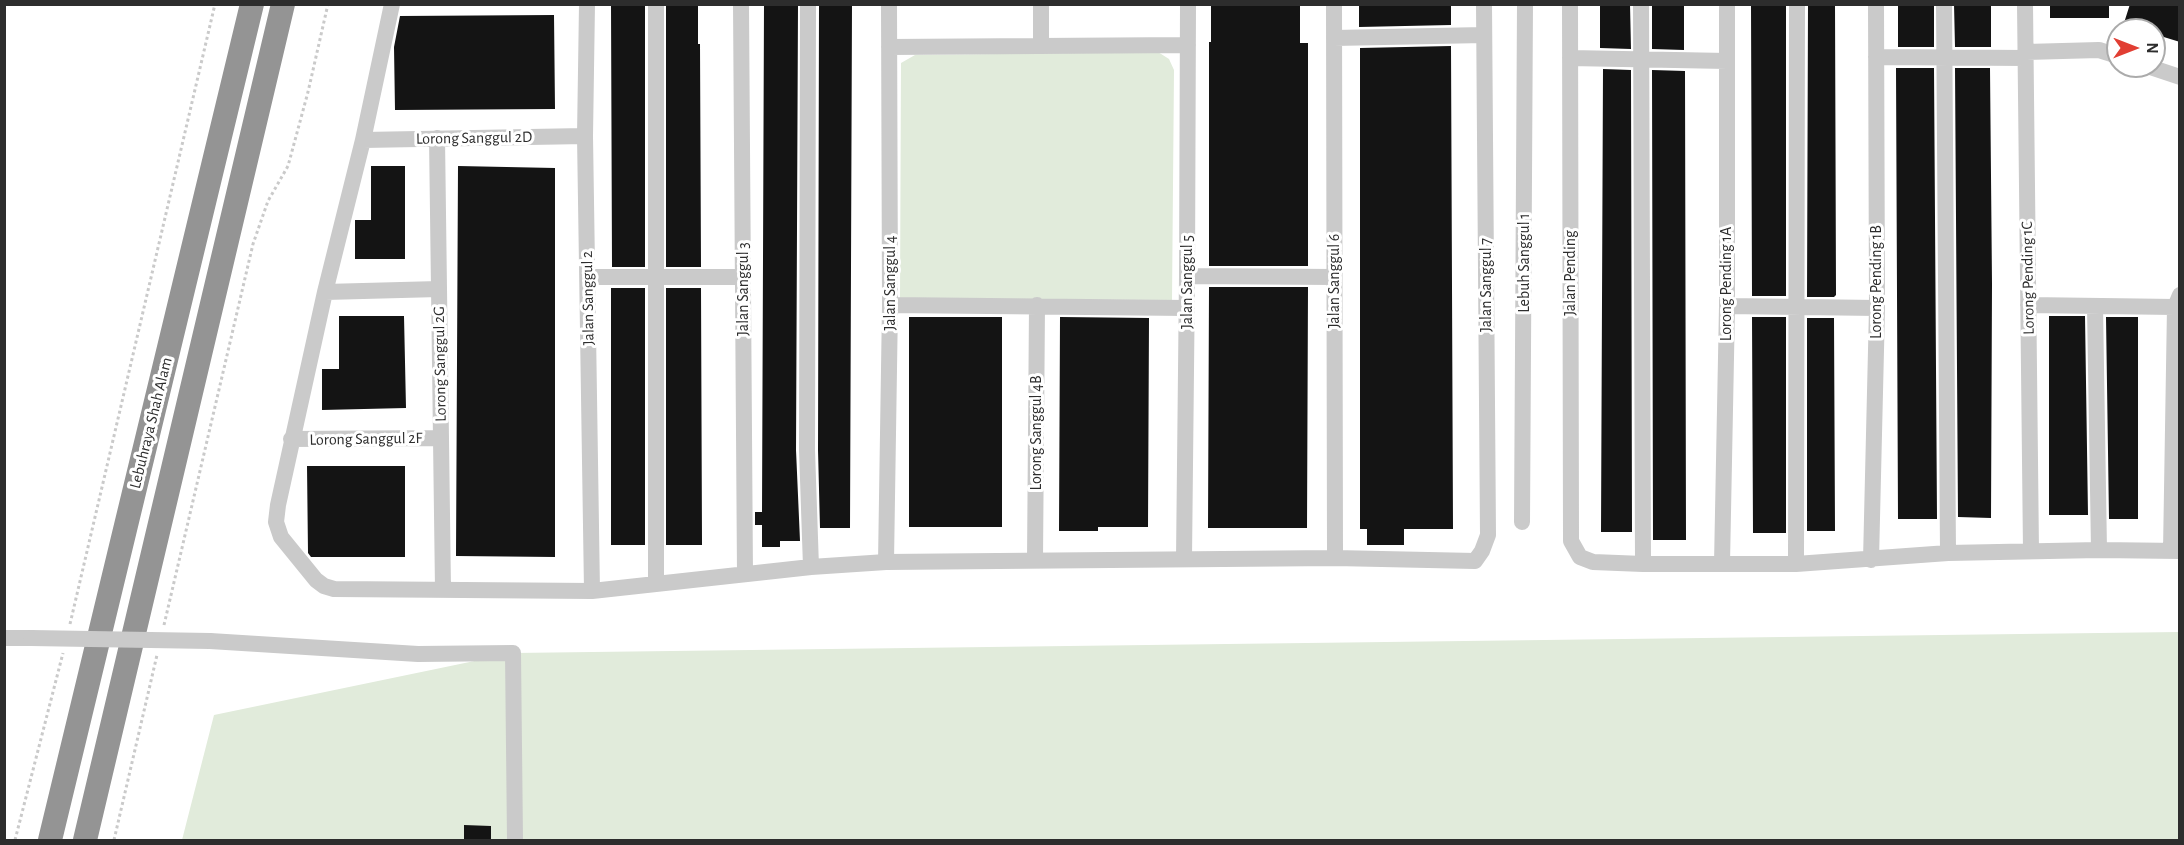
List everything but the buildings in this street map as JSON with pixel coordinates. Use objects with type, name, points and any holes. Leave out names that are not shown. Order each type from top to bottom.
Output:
[{"type":"highway","name":"Lebuhraya Shah Alam","points":[[50,840],[252,4]]},
{"type":"highway","name":"Lebuhraya Shah Alam","points":[[85,840],[283,4]]},
{"type":"street","points":[[392,4],[363,140],[291,439],[276,522],[281,537],[316,580],[324,586],[334,589],[592,591],[810,567],[886,562],[1335,558]]},
{"type":"street","name":"Jalan Sanggul 2","points":[[587,4],[585,136],[592,591]]},
{"type":"street","points":[[656,4],[656,584]]},
{"type":"street","name":"Jalan Sanggul 3","points":[[741,4],[745,574]]},
{"type":"street","points":[[808,4],[807,450],[810,567]]},
{"type":"street","name":"Jalan Sanggul 4","points":[[886,562],[890,305],[889,4]]},
{"type":"street","points":[[1041,4],[1041,46]]},
{"type":"street","name":"Jalan Sanggul 5","points":[[1184,559],[1188,4]]},
{"type":"street","name":"Jalan Sanggul 6","points":[[1334,4],[1335,558]]},
{"type":"street","name":"Jalan Sanggul 7","points":[[1335,558],[1475,561],[1488,535],[1484,4]]},
{"type":"street","name":"Lebuh Sanggul 1","points":[[1522,522],[1525,4]]},
{"type":"street","name":"Jalan Pending","points":[[1570,4],[1571,541],[1581,557],[1593,562],[1643,564]]},
{"type":"street","points":[[1641,4],[1643,564],[1796,564],[1948,553],[2175,551],[2177,301],[2095,306],[2028,305]]},
{"type":"street","name":"Lorong Pending 1A","points":[[1722,564],[1727,306],[1727,4]]},
{"type":"street","points":[[1796,564],[1797,4]]},
{"type":"street","name":"Lorong Pending 1B","points":[[1871,560],[1877,308],[1876,4]]},
{"type":"street","points":[[1944,4],[1948,553]]},
{"type":"street","name":"Lorong Pending 1C","points":[[2025,4],[2031,551]]},
{"type":"street","points":[[1334,38],[1484,35]]},
{"type":"street","points":[[889,47],[1188,45]]},
{"type":"street","points":[[1876,57],[1945,58],[2099,50],[2106,52]]},
{"type":"street","points":[[1570,58],[1727,61]]},
{"type":"street","name":"Lorong Sanggul 2D","points":[[363,140],[585,136]]},
{"type":"street","name":"Lorong Sanggul 2G","points":[[437,138],[443,589]]},
{"type":"street","points":[[1187,276],[1334,278]]},
{"type":"street","points":[[588,277],[742,277]]},
{"type":"street","points":[[325,292],[440,289]]},
{"type":"street","points":[[890,305],[1187,308]]},
{"type":"street","name":"Lorong Sanggul 4B","points":[[1035,560],[1037,305]]},
{"type":"street","points":[[1727,306],[1877,308]]},
{"type":"street","points":[[2095,306],[2099,550]]},
{"type":"street","name":"Lorong Sanggul 2F","points":[[291,439],[441,438]]},
{"type":"street","points":[[4,638],[210,641],[418,654],[513,653],[514,840]]},
{"type":"path","points":[[68,632],[215,4]]},
{"type":"path","points":[[162,634],[253,244],[268,201],[288,166],[328,4]]},
{"type":"path","points":[[15,840],[65,644]]},
{"type":"path","points":[[114,840],[159,646]]},
{"type":"green space","points":[[1158,52],[1169,59],[1174,70],[1172,300],[900,299],[901,63],[915,55]]},
{"type":"green space","points":[[2179,632],[2179,840],[182,840],[214,715],[513,653]]}]
